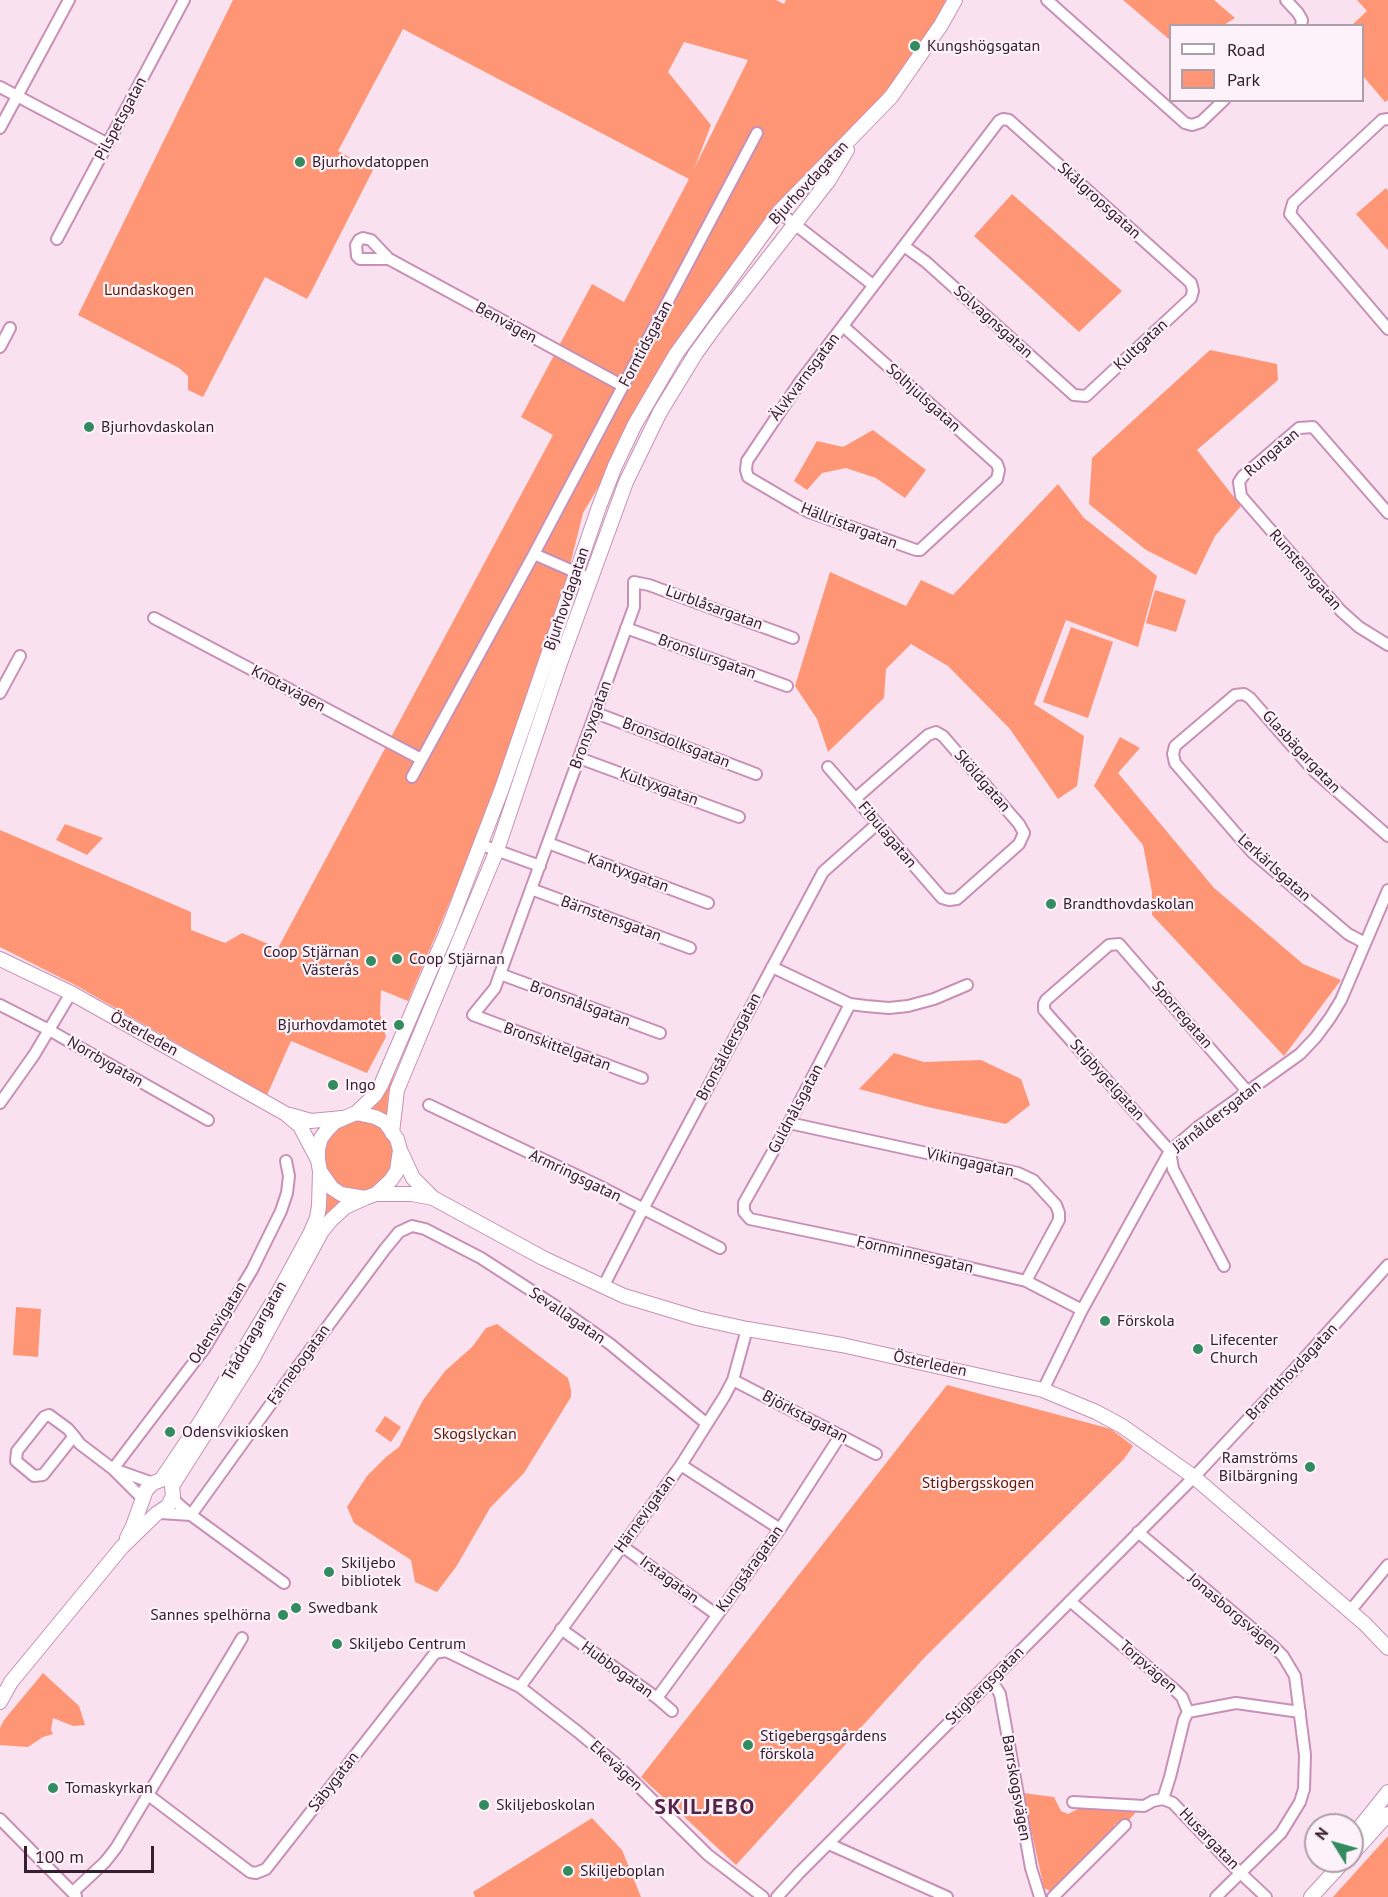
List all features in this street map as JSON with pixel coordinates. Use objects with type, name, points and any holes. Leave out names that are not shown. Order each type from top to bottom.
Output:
[{"type":"main road","name":"Bjurhovdagatan","points":[[350,1115],[375,1095],[381,1085],[448,929],[482,845],[576,571],[615,466],[641,414],[676,354],[779,212],[891,97],[941,25],[955,0]]},
{"type":"main road","name":"Bjurhovdagatan","points":[[392,1133],[396,1090],[496,850],[626,482],[660,412],[683,372],[710,333],[829,180],[859,130]]},
{"type":"main road","points":[[448,929],[462,935]]},
{"type":"main road","name":"Österleden","points":[[0,959],[70,993],[286,1114],[300,1126],[319,1165]]},
{"type":"main road","name":"Österleden","points":[[286,1114],[311,1121],[350,1115]]},
{"type":"main road","points":[[350,1115],[375,1117],[385,1122],[392,1133],[400,1150],[397,1171],[391,1180],[370,1196],[341,1194],[332,1188],[319,1165],[318,1149],[321,1138],[335,1122],[350,1115]]},
{"type":"main road","name":"Österleden","points":[[400,1150],[413,1178],[434,1198],[543,1258],[624,1296],[686,1315],[747,1329],[842,1345],[1043,1390],[1080,1405],[1122,1426],[1194,1477],[1375,1632],[1388,1638]]},
{"type":"main road","name":"Tråddragargatan","points":[[0,1692],[11,1682],[122,1547],[168,1506],[165,1486],[239,1362],[310,1234],[319,1206],[319,1165]]},
{"type":"main road","name":"Österleden","points":[[370,1196],[412,1194],[434,1198]]},
{"type":"main road","name":"Tråddragargatan","points":[[122,1547],[133,1526],[146,1490],[165,1486],[252,1360],[322,1231],[345,1207],[370,1196]]},
{"type":"main road","points":[[142,1500],[143,1508],[147,1513],[158,1513]]},
{"type":"main road","name":"Österleden","points":[[1375,1632],[1388,1648]]},
{"type":"main road","name":"Tråddragargatan","points":[[0,1702],[11,1682]]},
{"type":"main road","points":[[1364,1822],[1388,1792]]},
{"type":"main road","points":[[1364,1841],[1388,1814]]},
{"type":"main road","points":[[1311,1897],[1332,1873]]},
{"type":"street","points":[[0,128],[69,0]]},
{"type":"street","name":"Pilspetsgatan","points":[[57,239],[184,0]]},
{"type":"street","points":[[1047,0],[1185,123],[1192,125],[1201,122],[1222,102]]},
{"type":"street","points":[[1286,0],[1298,13],[1301,24]]},
{"type":"street","points":[[0,87],[108,144]]},
{"type":"street","points":[[1388,119],[1382,120],[1293,203],[1290,214],[1388,328]]},
{"type":"street","name":"Älvkvarnsgatan","points":[[747,473],[747,461],[800,382],[1002,120]]},
{"type":"street","name":"Skålgropsgatan","points":[[1002,120],[1009,120],[1191,283],[1192,288]]},
{"type":"street","name":"Forntidsgatan","points":[[412,777],[534,554],[757,133]]},
{"type":"street","points":[[779,212],[873,285]]},
{"type":"street","name":"Solvagnsgatan","points":[[904,246],[926,262],[1074,395],[1082,395]]},
{"type":"street","name":"Benvägen","points":[[389,260],[623,386]]},
{"type":"street","name":"Kultgatan","points":[[1082,395],[1086,396],[1191,298],[1192,288]]},
{"type":"street","name":"Solhjulsgatan","points":[[843,326],[997,464],[999,471]]},
{"type":"street","points":[[0,347],[10,328]]},
{"type":"street","name":"Rungatan","points":[[1239,482],[1299,428],[1313,427],[1388,513]]},
{"type":"street","name":"Hällristargatan","points":[[747,473],[748,477],[809,512],[920,550],[997,479],[999,471]]},
{"type":"street","name":"Runstensgatan","points":[[1239,482],[1238,489],[1241,496],[1341,611],[1359,627],[1388,645]]},
{"type":"street","points":[[534,554],[591,579]]},
{"type":"street","name":"Bronsyxgatan","points":[[473,1015],[495,988],[634,607],[634,582]]},
{"type":"street","name":"Lurblåsargatan","points":[[634,582],[649,585],[793,638]]},
{"type":"street","name":"Knotavägen","points":[[154,618],[421,759]]},
{"type":"street","name":"Bronslursgatan","points":[[626,628],[787,687]]},
{"type":"street","points":[[0,693],[20,656]]},
{"type":"street","name":"Lerkärlsgatan","points":[[1241,694],[1235,694],[1175,746],[1173,753],[1175,763],[1252,852],[1348,934],[1365,943]]},
{"type":"street","name":"Glasbägargatan","points":[[1241,694],[1250,698],[1313,770],[1388,836]]},
{"type":"street","name":"Bronsdolksgatan","points":[[596,713],[756,774]]},
{"type":"street","name":"Sköldgatan","points":[[856,798],[928,735],[936,732],[943,736],[1019,824],[1023,832],[1019,844],[957,899],[948,900]]},
{"type":"street","name":"Kultyxgatan","points":[[579,758],[739,817]]},
{"type":"street","name":"Fibulagatan","points":[[828,767],[942,898],[948,900]]},
{"type":"street","name":"Bronsåldersgatan","points":[[603,1287],[823,872],[877,824]]},
{"type":"street","name":"Kantyxgatan","points":[[548,843],[708,903]]},
{"type":"street","points":[[482,845],[540,866]]},
{"type":"street","name":"Bärnstensgatan","points":[[531,889],[690,948]]},
{"type":"street","name":"Järnåldersgatan","points":[[1043,1390],[1082,1310],[1170,1151],[1300,1053],[1316,1037],[1341,1000],[1388,890]]},
{"type":"street","name":"Sporregatan","points":[[1044,1008],[1046,1000],[1109,945],[1119,944],[1247,1091]]},
{"type":"street","points":[[772,967],[850,1004],[889,1008],[934,999],[967,985]]},
{"type":"street","name":"Bronsnålsgatan","points":[[500,974],[660,1033]]},
{"type":"street","points":[[0,1103],[49,1030],[70,993]]},
{"type":"street","name":"Guldnålsgatan","points":[[745,1213],[744,1203],[789,1123],[850,1004]]},
{"type":"street","name":"Norrbygatan","points":[[0,1005],[49,1030],[208,1120]]},
{"type":"street","name":"Stigbygelgatan","points":[[1044,1008],[1170,1151]]},
{"type":"street","name":"Bronskittelgatan","points":[[473,1015],[642,1078]]},
{"type":"street","name":"Armringsgatan","points":[[429,1105],[597,1185],[720,1248]]},
{"type":"street","name":"Vikingagatan","points":[[789,1123],[1018,1173],[1033,1180],[1056,1205],[1059,1220],[1026,1281]]},
{"type":"street","points":[[1170,1151],[1173,1169],[1224,1266]]},
{"type":"street","name":"Odensvigatan","points":[[113,1469],[204,1349],[252,1270],[281,1211],[287,1193],[289,1176],[286,1161]]},
{"type":"street","name":"Fornminnesgatan","points":[[745,1213],[750,1219],[1026,1281],[1082,1310]]},
{"type":"street","name":"Sevallagatan","points":[[415,1227],[425,1229],[481,1258],[566,1313],[613,1347],[706,1424]]},
{"type":"street","name":"Färnebogatan","points":[[191,1515],[385,1249],[399,1232],[415,1227]]},
{"type":"street","name":"Brandthovdagatan","points":[[1194,1477],[1388,1265]]},
{"type":"street","name":"Härnevigatan","points":[[520,1687],[681,1465],[733,1380],[747,1329]]},
{"type":"street","name":"Björkstagatan","points":[[733,1380],[876,1454]]},
{"type":"street","points":[[74,1436],[44,1475],[34,1476],[16,1461],[17,1451],[44,1417],[49,1415],[68,1429],[74,1436],[80,1444],[113,1469],[142,1500]]},
{"type":"street","name":"Kungsåragatan","points":[[657,1698],[780,1529],[840,1436]]},
{"type":"street","points":[[681,1465],[780,1529]]},
{"type":"street","points":[[113,1469],[165,1486],[176,1502],[191,1515],[284,1583]]},
{"type":"street","name":"Stigbergsgatan","points":[[777,1897],[1194,1477]]},
{"type":"street","points":[[158,1513],[191,1515]]},
{"type":"street","name":"Jonasborgsvägen","points":[[1138,1532],[1283,1656],[1295,1676],[1305,1775],[1300,1802],[1281,1833],[1216,1897]]},
{"type":"street","name":"Irstagatan","points":[[622,1546],[717,1615]]},
{"type":"street","points":[[1350,1611],[1388,1565]]},
{"type":"street","name":"Torpvägen","points":[[1070,1601],[1175,1690],[1182,1697],[1188,1712],[1236,1703],[1300,1712]]},
{"type":"street","name":"Hubbogatan","points":[[561,1629],[672,1711]]},
{"type":"street","points":[[0,1819],[75,1895],[116,1848],[242,1638]]},
{"type":"street","name":"Säbygatan","points":[[147,1794],[250,1872],[256,1874],[266,1869],[435,1653],[446,1651],[455,1654],[520,1687]]},
{"type":"street","name":"Barrskogsvägen","points":[[991,1680],[1000,1694],[1031,1868],[1040,1897]]},
{"type":"street","name":"Ekevägen","points":[[520,1687],[615,1762],[708,1855],[763,1897]]},
{"type":"street","points":[[1163,1799],[1188,1712]]},
{"type":"street","name":"Husargatan","points":[[1073,1802],[1144,1806],[1163,1799],[1173,1803],[1266,1897]]},
{"type":"street","points":[[1053,1897],[1125,1826]]},
{"type":"street","points":[[829,1844],[947,1897]]},
{"type":"green space","name":"Lundaskogen","points":[[233,0],[776,0],[784,4],[786,0],[949,0],[914,57],[709,301],[583,513],[562,597],[484,821],[408,1001],[381,990],[380,1014],[386,1037],[367,1073],[291,1041],[267,1095],[77,986],[0,947],[0,830],[191,912],[191,930],[225,943],[242,933],[278,948],[553,435],[521,417],[592,284],[624,302],[689,179],[403,29],[338,151],[373,170],[312,290],[307,299],[265,277],[203,397],[188,390],[188,376],[179,368],[78,315]],"holes":[[[684,42],[748,60],[694,169],[711,125],[668,72]]]},
{"type":"green space","points":[[1123,0],[1214,0],[1235,18],[1226,24],[1169,24],[1169,39]]},
{"type":"green space","points":[[1357,0],[1388,0],[1388,100],[1385,102],[1364,77],[1364,24],[1353,24],[1367,11]]},
{"type":"green space","points":[[1386,188],[1388,191],[1388,250],[1356,214]]},
{"type":"green space","points":[[1012,194],[1122,291],[1079,332],[974,236]]},
{"type":"green space","points":[[1210,350],[1277,364],[1278,380],[1197,450],[1241,506],[1215,536],[1196,575],[1146,550],[1089,504],[1092,458]]},
{"type":"green space","points":[[873,430],[926,470],[905,498],[876,478],[846,468],[822,473],[807,490],[794,481],[817,441],[843,447]]},
{"type":"green space","points":[[1058,484],[1084,518],[1157,576],[1138,647],[1066,620],[1034,704],[1084,736],[1077,786],[1058,799],[1010,729],[948,666],[911,644],[886,669],[884,698],[828,752],[817,719],[795,686],[830,572],[906,606],[921,580],[953,595]]},
{"type":"green space","points":[[1155,590],[1186,600],[1176,632],[1146,623]]},
{"type":"green space","points":[[1071,627],[1113,642],[1088,718],[1043,702]]},
{"type":"green space","points":[[1120,737],[1140,748],[1118,773],[1214,888],[1303,964],[1341,980],[1284,1056],[1152,915],[1152,892],[1143,845],[1094,786]]},
{"type":"green space","points":[[65,824],[103,838],[87,855],[56,840]]},
{"type":"green space","points":[[438,965],[431,991],[395,1072],[388,1095],[387,1117],[370,1109]]},
{"type":"green space","points":[[894,1053],[924,1062],[981,1060],[1021,1079],[1030,1105],[1006,1124],[859,1089]]},
{"type":"green space","points":[[366,1121],[379,1127],[388,1136],[392,1142],[394,1156],[392,1170],[384,1181],[373,1189],[352,1191],[334,1181],[326,1170],[324,1149],[334,1131],[345,1123]]},
{"type":"green space","points":[[326,1191],[342,1200],[331,1210],[318,1230]]},
{"type":"green space","points":[[16,1307],[41,1309],[38,1357],[13,1355]]},
{"type":"green space","name":"Skogslyckan","points":[[497,1324],[568,1378],[571,1397],[524,1473],[490,1508],[456,1567],[437,1592],[415,1582],[411,1560],[354,1523],[347,1507],[367,1476],[399,1447],[423,1400],[445,1371],[472,1347],[486,1328]]},
{"type":"green space","name":"Stigbergsskogen","points":[[947,1385],[1111,1429],[1133,1446],[1124,1459],[925,1657],[736,1865],[641,1777]]},
{"type":"green space","points":[[385,1416],[401,1427],[391,1442],[375,1431]]},
{"type":"green space","points":[[43,1673],[79,1706],[85,1725],[73,1726],[53,1718],[51,1730],[53,1734],[43,1737],[28,1747],[0,1745],[0,1728],[4,1720]]},
{"type":"green space","points":[[1023,1793],[1054,1797],[1061,1811],[1068,1814],[1082,1807],[1136,1812],[1126,1823],[1122,1821],[1114,1825],[1114,1834],[1052,1892],[1044,1888]]},
{"type":"green space","name":"Skiljeboplan","points":[[592,1818],[622,1850],[641,1897],[475,1897],[473,1892]]},
{"type":"green space","points":[[1388,1836],[1388,1897],[1333,1897],[1355,1873],[1364,1873],[1364,1863]]},
{"type":"place","name":"Kungshögsgatan","points":[[915,46]]},
{"type":"place","name":"Bjurhovdatoppen","points":[[300,162]]},
{"type":"place","name":"Bjurhovdaskolan","points":[[89,427]]},
{"type":"place","name":"Brandthovdaskolan","points":[[1051,904]]},
{"type":"place","name":"Coop Stjärnan","points":[[397,959]]},
{"type":"place","name":"Coop Stjärnan Västerås","points":[[371,961]]},
{"type":"place","name":"Bjurhovdamotet","points":[[399,1025]]},
{"type":"place","name":"Ingo","points":[[333,1085]]},
{"type":"place","name":"Förskola","points":[[1105,1321]]},
{"type":"place","name":"Lifecenter Church","points":[[1198,1349]]},
{"type":"place","name":"Odensvikiosken","points":[[170,1432]]},
{"type":"place","name":"Ramströms Bilbärgning","points":[[1310,1467]]},
{"type":"place","name":"Skiljebo bibliotek","points":[[329,1572]]},
{"type":"place","name":"Swedbank","points":[[296,1608]]},
{"type":"place","name":"Sannes spelhörna","points":[[283,1615]]},
{"type":"place","name":"Skiljebo Centrum","points":[[337,1644]]},
{"type":"place","name":"Stigebergsgårdens förskola","points":[[748,1745]]},
{"type":"place","name":"Tomaskyrkan","points":[[53,1788]]},
{"type":"place","name":"Skiljeboskolan","points":[[484,1805]]},
{"type":"place","name":"Skiljeboplan","points":[[568,1871]]},
{"type":"district","name":"SKILJEBO","points":[[705,1808]]}]
